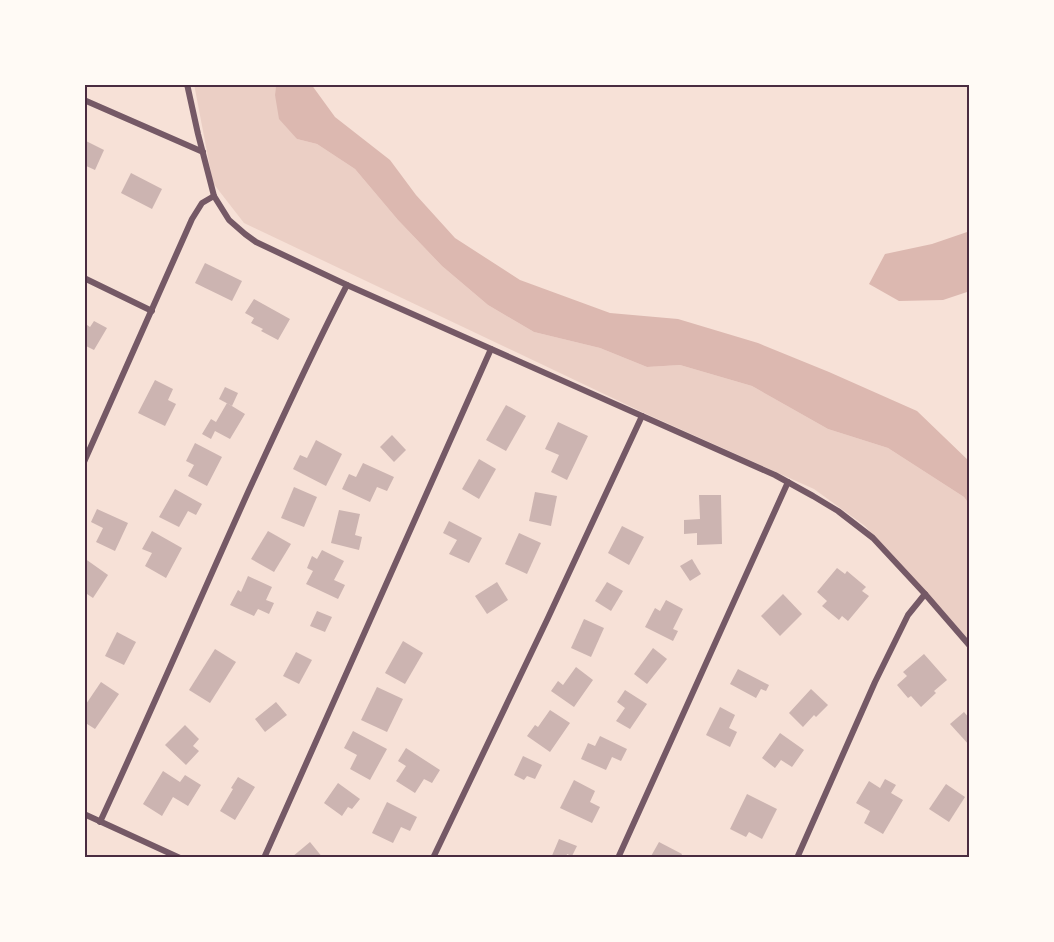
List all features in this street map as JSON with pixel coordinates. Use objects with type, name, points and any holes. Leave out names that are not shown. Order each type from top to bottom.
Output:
[{"type":"street","points":[[187,84],[214,196],[229,220],[244,234],[346,285],[788,482],[838,512],[873,538],[970,646]]},
{"type":"street","points":[[84,99],[203,152]]},
{"type":"street","points":[[85,457],[192,219],[202,203],[214,196]]},
{"type":"street","points":[[84,278],[152,311]]},
{"type":"street","points":[[100,822],[280,422],[346,285]]},
{"type":"street","points":[[264,858],[491,349]]},
{"type":"street","points":[[433,858],[642,416]]},
{"type":"street","points":[[618,858],[788,482]]},
{"type":"street","points":[[797,858],[875,682],[908,615],[925,594]]},
{"type":"street","points":[[84,814],[180,858]]},
{"type":"shaded area","points":[[194,84],[276,84],[275,95],[297,139],[317,144],[355,169],[398,220],[442,266],[488,305],[534,332],[600,348],[647,367],[680,365],[752,386],[828,429],[888,448],[964,497],[970,505],[970,642],[865,526],[814,489],[642,412],[244,223],[213,183]]},
{"type":"shaded area","points":[[276,84],[311,84],[335,117],[390,160],[416,195],[455,238],[520,280],[610,313],[678,319],[758,343],[917,411],[970,462],[970,505],[964,497],[888,448],[828,429],[752,386],[680,365],[647,367],[600,348],[534,332],[488,305],[442,266],[398,220],[355,169],[317,144],[297,139],[279,119],[275,95]]},
{"type":"shaded area","points":[[970,231],[970,291],[943,300],[899,301],[869,284],[885,254],[932,244]]},
{"type":"building","points":[[84,140],[104,150],[95,170],[84,165]]},
{"type":"building","points":[[131,173],[162,189],[152,209],[121,193]]},
{"type":"building","points":[[205,263],[242,281],[232,301],[195,283]]},
{"type":"building","points":[[254,299],[290,319],[278,340],[251,323],[254,318],[245,313]]},
{"type":"building","points":[[94,321],[107,328],[94,350],[84,345],[84,323],[90,327]]},
{"type":"building","points":[[155,380],[173,389],[168,400],[176,404],[165,426],[138,413]]},
{"type":"building","points":[[225,387],[238,393],[232,406],[219,399]]},
{"type":"building","points":[[227,403],[245,414],[230,439],[215,431],[211,439],[202,434],[211,419],[216,422]]},
{"type":"building","points":[[506,405],[526,416],[506,451],[486,440]]},
{"type":"building","points":[[558,422],[588,436],[567,480],[551,472],[559,455],[545,449]]},
{"type":"building","points":[[392,435],[406,450],[394,462],[380,447]]},
{"type":"building","points":[[316,440],[342,454],[326,486],[293,469],[300,455],[307,458]]},
{"type":"building","points":[[195,443],[222,457],[207,486],[188,476],[194,465],[186,461]]},
{"type":"building","points":[[479,459],[496,469],[479,499],[462,489]]},
{"type":"building","points":[[363,463],[394,477],[387,491],[377,487],[370,502],[342,489],[349,474],[356,477]]},
{"type":"building","points":[[294,487],[317,497],[304,527],[281,518]]},
{"type":"building","points":[[175,489],[202,504],[196,515],[188,511],[179,527],[159,517]]},
{"type":"building","points":[[535,492],[557,496],[551,526],[529,521]]},
{"type":"building","points":[[699,495],[721,495],[722,544],[697,545],[697,533],[684,534],[684,520],[700,519]]},
{"type":"building","points":[[97,509],[128,523],[115,551],[96,542],[103,528],[91,522]]},
{"type":"building","points":[[339,510],[360,514],[355,535],[362,537],[359,550],[331,543]]},
{"type":"building","points":[[449,521],[482,538],[469,563],[449,554],[457,540],[443,533]]},
{"type":"building","points":[[622,526],[644,537],[629,565],[608,553]]},
{"type":"building","points":[[152,531],[182,548],[166,578],[145,566],[152,553],[142,549]]},
{"type":"building","points":[[268,531],[291,544],[274,572],[251,559]]},
{"type":"building","points":[[519,533],[541,543],[527,574],[505,564]]},
{"type":"building","points":[[322,550],[344,561],[334,580],[345,585],[338,599],[306,584],[313,571],[307,568],[312,556],[317,559]]},
{"type":"building","points":[[84,558],[108,575],[93,598],[84,592]]},
{"type":"building","points":[[692,559],[701,574],[690,581],[680,566]]},
{"type":"building","points":[[837,568],[845,574],[847,571],[866,587],[862,591],[869,596],[848,621],[842,616],[839,620],[822,606],[827,601],[817,592]]},
{"type":"building","points":[[248,576],[272,587],[266,600],[274,603],[269,614],[258,609],[254,616],[230,605],[238,590],[241,592]]},
{"type":"building","points":[[497,582],[508,600],[487,614],[475,596]]},
{"type":"building","points":[[607,582],[623,591],[611,611],[595,601]]},
{"type":"building","points":[[783,594],[802,614],[780,636],[761,616]]},
{"type":"building","points":[[666,600],[683,609],[673,629],[678,631],[673,641],[645,627],[655,608],[660,611]]},
{"type":"building","points":[[317,611],[332,617],[325,632],[310,626]]},
{"type":"building","points":[[584,619],[604,628],[591,657],[571,648]]},
{"type":"building","points":[[117,632],[136,642],[124,665],[105,656]]},
{"type":"building","points":[[403,641],[423,653],[405,684],[385,673]]},
{"type":"building","points":[[653,648],[667,659],[647,684],[634,674]]},
{"type":"building","points":[[215,649],[236,662],[210,703],[189,690]]},
{"type":"building","points":[[296,652],[312,660],[299,684],[283,676]]},
{"type":"building","points":[[924,654],[947,680],[921,707],[911,696],[908,698],[897,685],[907,676],[903,672]]},
{"type":"building","points":[[576,667],[593,680],[574,707],[551,691],[558,681],[563,685]]},
{"type":"building","points":[[738,669],[769,685],[766,691],[761,689],[756,698],[730,684]]},
{"type":"building","points":[[101,682],[119,694],[95,729],[84,722],[84,707]]},
{"type":"building","points":[[377,687],[403,699],[387,732],[361,720]]},
{"type":"building","points":[[811,689],[828,705],[803,727],[789,713]]},
{"type":"building","points":[[625,690],[647,704],[630,729],[616,721],[625,708],[617,702]]},
{"type":"building","points":[[276,702],[287,715],[265,732],[255,719]]},
{"type":"building","points":[[720,707],[735,715],[729,728],[737,732],[730,747],[706,735]]},
{"type":"building","points":[[550,710],[570,723],[550,752],[527,736],[535,725],[538,727]]},
{"type":"building","points":[[964,712],[970,719],[970,746],[950,724]]},
{"type":"building","points":[[185,725],[199,739],[193,746],[199,751],[186,765],[165,745]]},
{"type":"building","points":[[353,731],[387,749],[370,780],[350,769],[357,755],[344,748]]},
{"type":"building","points":[[780,733],[804,750],[792,767],[781,760],[775,768],[762,758]]},
{"type":"building","points":[[600,736],[627,749],[621,761],[612,757],[606,770],[581,759],[588,743],[595,746]]},
{"type":"building","points":[[406,748],[440,770],[432,783],[424,779],[415,793],[396,781],[406,766],[398,761]]},
{"type":"building","points":[[523,756],[542,765],[535,779],[527,776],[524,780],[514,775]]},
{"type":"building","points":[[163,771],[180,782],[185,775],[201,785],[188,806],[173,797],[162,816],[143,804]]},
{"type":"building","points":[[238,777],[255,787],[235,820],[220,811]]},
{"type":"building","points":[[885,779],[896,785],[891,793],[903,800],[883,834],[864,823],[870,811],[856,803],[869,781],[880,788]]},
{"type":"building","points":[[574,780],[595,791],[590,802],[600,807],[592,823],[560,808]]},
{"type":"building","points":[[338,783],[360,799],[352,809],[348,807],[342,816],[324,803]]},
{"type":"building","points":[[946,784],[965,797],[949,822],[929,809]]},
{"type":"building","points":[[747,794],[777,809],[762,839],[749,832],[746,837],[730,829]]},
{"type":"building","points":[[387,802],[417,817],[410,831],[401,827],[393,843],[372,833]]},
{"type":"building","points":[[559,839],[577,846],[572,856],[567,854],[566,858],[551,858]]},
{"type":"building","points":[[310,842],[323,858],[292,857]]},
{"type":"building","points":[[659,842],[682,854],[680,858],[650,858]]}]
